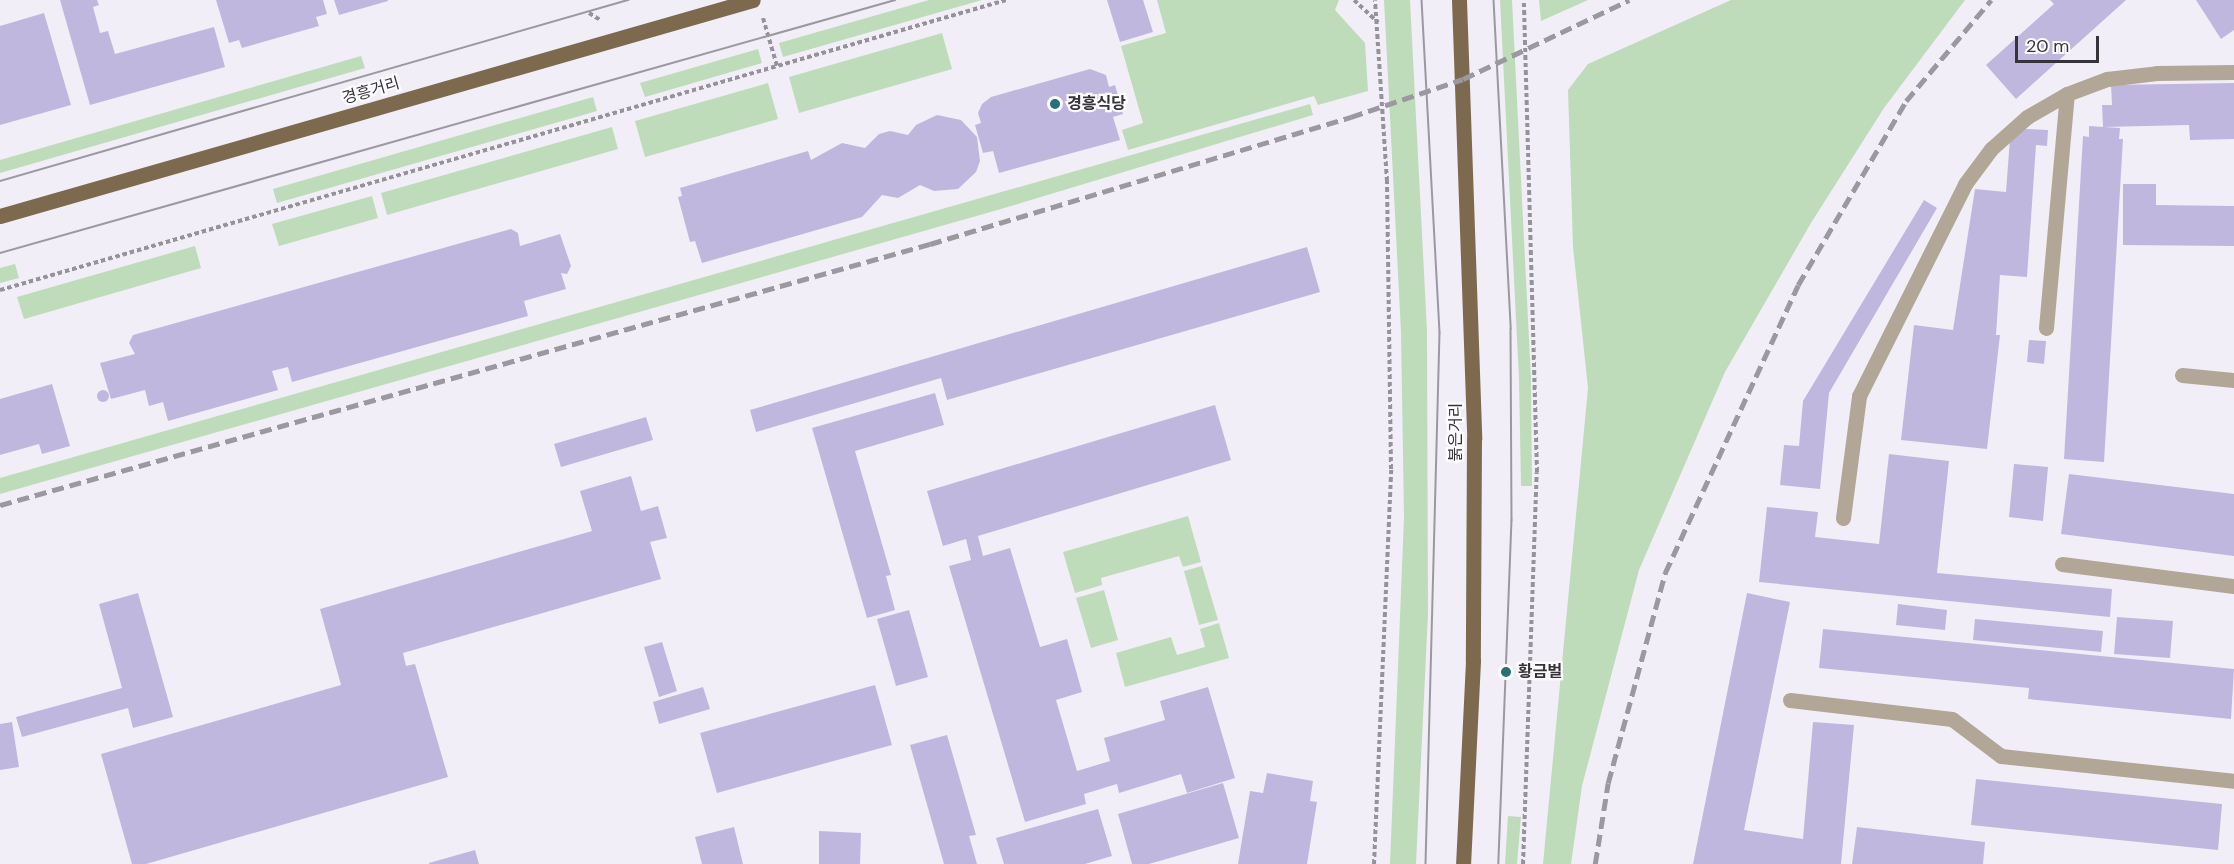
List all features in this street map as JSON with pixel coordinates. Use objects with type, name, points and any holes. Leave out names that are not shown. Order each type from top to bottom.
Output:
[{"type":"main road","name":"붉은거리","points":[[1459,0],[1474,439],[1473,661],[1463,864]]},
{"type":"main road","name":"경흥거리","points":[[0,216],[757,4]]},
{"type":"lane","points":[[1844,518],[1859,396],[1965,184],[1991,149],[2027,117],[2067,93],[2107,79],[2157,73],[2234,72]]},
{"type":"lane","points":[[2046,328],[2067,93]]},
{"type":"lane","points":[[2182,375],[2234,380]]},
{"type":"lane","points":[[2062,564],[2234,586]]},
{"type":"lane","points":[[1790,700],[1952,719],[2001,756],[2234,781]]},
{"type":"path","points":[[0,290],[1005,0]]},
{"type":"path","points":[[1354,0],[1379,22]]},
{"type":"path","points":[[1374,864],[1391,469],[1387,181],[1379,22],[1375,0]]},
{"type":"path","points":[[1523,864],[1537,471],[1524,0]]},
{"type":"path","points":[[757,4],[777,66]]},
{"type":"green space","points":[[929,0],[982,0],[783,57],[779,43]]},
{"type":"green space","points":[[1157,0],[1339,0],[1335,10],[1365,43],[1368,91],[1318,105],[1314,96],[1128,150],[1122,130],[1143,123],[1121,46],[1166,33]]},
{"type":"green space","points":[[1384,0],[1410,0],[1427,331],[1428,614],[1416,864],[1390,864],[1404,517],[1401,332]]},
{"type":"green space","points":[[1500,0],[1512,0],[1531,379],[1532,486],[1521,486],[1519,379]]},
{"type":"green space","points":[[1539,0],[1588,0],[1541,21]]},
{"type":"green space","points":[[1731,0],[1965,0],[1884,108],[1811,223],[1725,372],[1639,570],[1582,786],[1571,864],[1543,864],[1588,388],[1573,247],[1568,90],[1588,64]]},
{"type":"green space","points":[[942,33],[952,69],[799,113],[789,77]]},
{"type":"green space","points":[[758,49],[762,63],[645,97],[640,83]]},
{"type":"green space","points":[[361,56],[365,68],[0,173],[0,160]]},
{"type":"green space","points":[[768,83],[778,119],[645,157],[635,121]]},
{"type":"green space","points":[[593,97],[597,111],[277,203],[273,189]]},
{"type":"green space","points":[[1310,104],[1313,115],[1001,209],[0,494],[0,478]]},
{"type":"green space","points":[[612,127],[618,149],[387,215],[381,193]]},
{"type":"green space","points":[[372,196],[378,218],[279,246],[272,224]]},
{"type":"green space","points":[[195,246],[201,268],[24,319],[17,297]]},
{"type":"green space","points":[[15,264],[19,278],[0,283],[0,268]]},
{"type":"green space","points":[[1188,516],[1201,562],[1183,567],[1179,556],[1101,578],[1102,585],[1075,593],[1063,552]]},
{"type":"green space","points":[[1202,566],[1218,620],[1199,625],[1184,571]]},
{"type":"green space","points":[[1104,590],[1118,640],[1091,648],[1076,598]]},
{"type":"green space","points":[[1219,623],[1229,658],[1125,687],[1116,653],[1171,637],[1177,655],[1205,647],[1200,629]]},
{"type":"green space","points":[[1508,816],[1521,817],[1517,864],[1505,864]]},
{"type":"building","points":[[60,0],[97,0],[99,5],[93,7],[100,33],[108,31],[115,54],[214,27],[225,67],[90,105]]},
{"type":"building","points":[[216,0],[323,0],[327,14],[316,17],[319,26],[242,48],[239,40],[229,43]]},
{"type":"building","points":[[334,0],[388,0],[388,1],[339,15]]},
{"type":"building","points":[[1107,0],[1143,0],[1153,32],[1120,42]]},
{"type":"building","points":[[2050,0],[2126,0],[2016,99],[1986,65],[2054,4]]},
{"type":"building","points":[[2196,0],[2234,0],[2234,30],[2221,39]]},
{"type":"building","points":[[44,13],[71,105],[0,125],[0,26]]},
{"type":"building","points":[[1090,69],[1106,75],[1109,87],[1115,85],[1123,114],[1113,117],[1120,140],[999,173],[993,151],[983,153],[975,125],[981,123],[978,113],[982,104],[991,97]]},
{"type":"building","points":[[2234,83],[2234,139],[2190,140],[2189,125],[2103,127],[2102,105],[2112,105],[2111,85]]},
{"type":"building","points":[[937,115],[961,120],[977,137],[980,161],[976,172],[958,189],[934,191],[920,185],[898,198],[882,195],[862,217],[702,263],[695,241],[690,242],[678,197],[682,196],[680,188],[808,151],[811,160],[842,143],[865,148],[879,134],[890,131],[908,135],[916,125]]},
{"type":"building","points":[[2089,126],[2120,128],[2119,139],[2123,139],[2104,462],[2064,459],[2083,136],[2089,137]]},
{"type":"building","points":[[2026,129],[2048,130],[2047,146],[2036,145],[2027,277],[2000,275],[1996,335],[2000,335],[1987,449],[1901,440],[1914,325],[1953,330],[1975,189],[2006,192],[2010,138]]},
{"type":"building","points":[[2123,184],[2156,184],[2156,205],[2234,206],[2234,246],[2123,245]]},
{"type":"building","points":[[1924,200],[1937,208],[1829,393],[1820,489],[1780,485],[1784,445],[1799,446],[1803,401]]},
{"type":"building","points":[[511,229],[518,233],[520,246],[560,234],[571,266],[567,274],[561,273],[566,289],[524,301],[528,316],[292,382],[288,367],[272,371],[278,390],[168,421],[163,402],[149,406],[145,390],[111,399],[100,363],[135,354],[129,343],[133,335]]},
{"type":"building","points":[[1307,247],[1320,292],[947,400],[941,378],[756,432],[750,410]]},
{"type":"building","points":[[2029,340],[2046,341],[2044,364],[2027,362]]},
{"type":"building","points":[[52,384],[70,446],[42,454],[39,444],[0,455],[0,399]]},
{"type":"building","points":[[103,390],[109,396],[103,402],[97,396]]},
{"type":"building","points":[[935,393],[944,425],[855,451],[891,575],[886,576],[895,610],[867,618],[812,428]]},
{"type":"building","points":[[1215,405],[1231,460],[978,536],[983,556],[1010,548],[1040,647],[1067,639],[1082,692],[1056,700],[1077,771],[1110,761],[1104,738],[1165,720],[1160,701],[1208,687],[1235,778],[1187,793],[1181,774],[1119,793],[1117,784],[1084,794],[1086,804],[1025,822],[949,566],[971,560],[966,539],[943,546],[927,491]]},
{"type":"building","points":[[646,417],[653,440],[561,467],[554,444]]},
{"type":"building","points":[[1889,454],[1949,461],[1937,573],[2112,589],[2110,617],[1759,582],[1767,507],[1818,512],[1815,537],[1879,544]]},
{"type":"building","points":[[2014,464],[2048,467],[2043,521],[2009,517]]},
{"type":"building","points":[[2069,474],[2234,494],[2234,556],[2061,534]]},
{"type":"building","points":[[631,476],[641,511],[658,506],[667,538],[650,542],[661,579],[403,653],[406,666],[415,664],[448,777],[146,864],[132,864],[101,754],[341,685],[320,609],[592,531],[580,491]]},
{"type":"building","points":[[138,593],[173,717],[133,728],[128,708],[22,737],[16,717],[122,688],[99,604]]},
{"type":"building","points":[[1747,593],[1790,602],[1744,830],[1803,839],[1813,722],[1854,725],[1841,864],[1693,864]]},
{"type":"building","points":[[1898,604],[1947,610],[1945,630],[1896,625]]},
{"type":"building","points":[[909,610],[928,677],[896,686],[877,619]]},
{"type":"building","points":[[2117,617],[2173,621],[2170,658],[2114,654]]},
{"type":"building","points":[[1975,619],[2103,631],[2101,652],[1973,640]]},
{"type":"building","points":[[1823,629],[2234,669],[2231,719],[2028,699],[2029,688],[1819,668]]},
{"type":"building","points":[[662,642],[677,691],[659,697],[644,647]]},
{"type":"building","points":[[875,685],[892,745],[717,793],[700,733]]},
{"type":"building","points":[[703,687],[710,709],[659,724],[653,702]]},
{"type":"building","points":[[12,722],[19,767],[0,770],[0,724]]},
{"type":"building","points":[[947,735],[976,835],[969,836],[977,864],[944,864],[910,745]]},
{"type":"building","points":[[1267,773],[1313,781],[1310,801],[1317,802],[1307,864],[1238,864],[1250,791],[1263,793]]},
{"type":"building","points":[[1976,779],[2222,804],[2218,850],[1971,825]]},
{"type":"building","points":[[1223,783],[1239,838],[1149,864],[1132,864],[1118,814]]},
{"type":"building","points":[[1098,809],[1112,856],[1085,864],[1004,864],[996,838]]},
{"type":"building","points":[[734,827],[743,864],[702,864],[695,837]]},
{"type":"building","points":[[1857,827],[1985,842],[1983,864],[1852,864]]},
{"type":"building","points":[[819,831],[861,833],[860,864],[819,864]]},
{"type":"building","points":[[475,850],[479,864],[429,864],[429,863]]},
{"type":"tram line","points":[[0,181],[628,0]]},
{"type":"tram line","points":[[0,253],[895,0]]},
{"type":"tram line","points":[[1422,0],[1440,333],[1426,864]]},
{"type":"tram line","points":[[1494,0],[1511,329],[1512,520],[1499,864]]},
{"type":"railway","points":[[0,505],[930,244],[1351,117],[1463,79],[1629,0]]},
{"type":"railway","points":[[1595,864],[1608,783],[1665,573],[1798,285],[1906,101],[1991,0]]},
{"type":"place","name":"경흥식당","points":[[1055,104]]},
{"type":"place","name":"황금벌","points":[[1506,672]]}]
